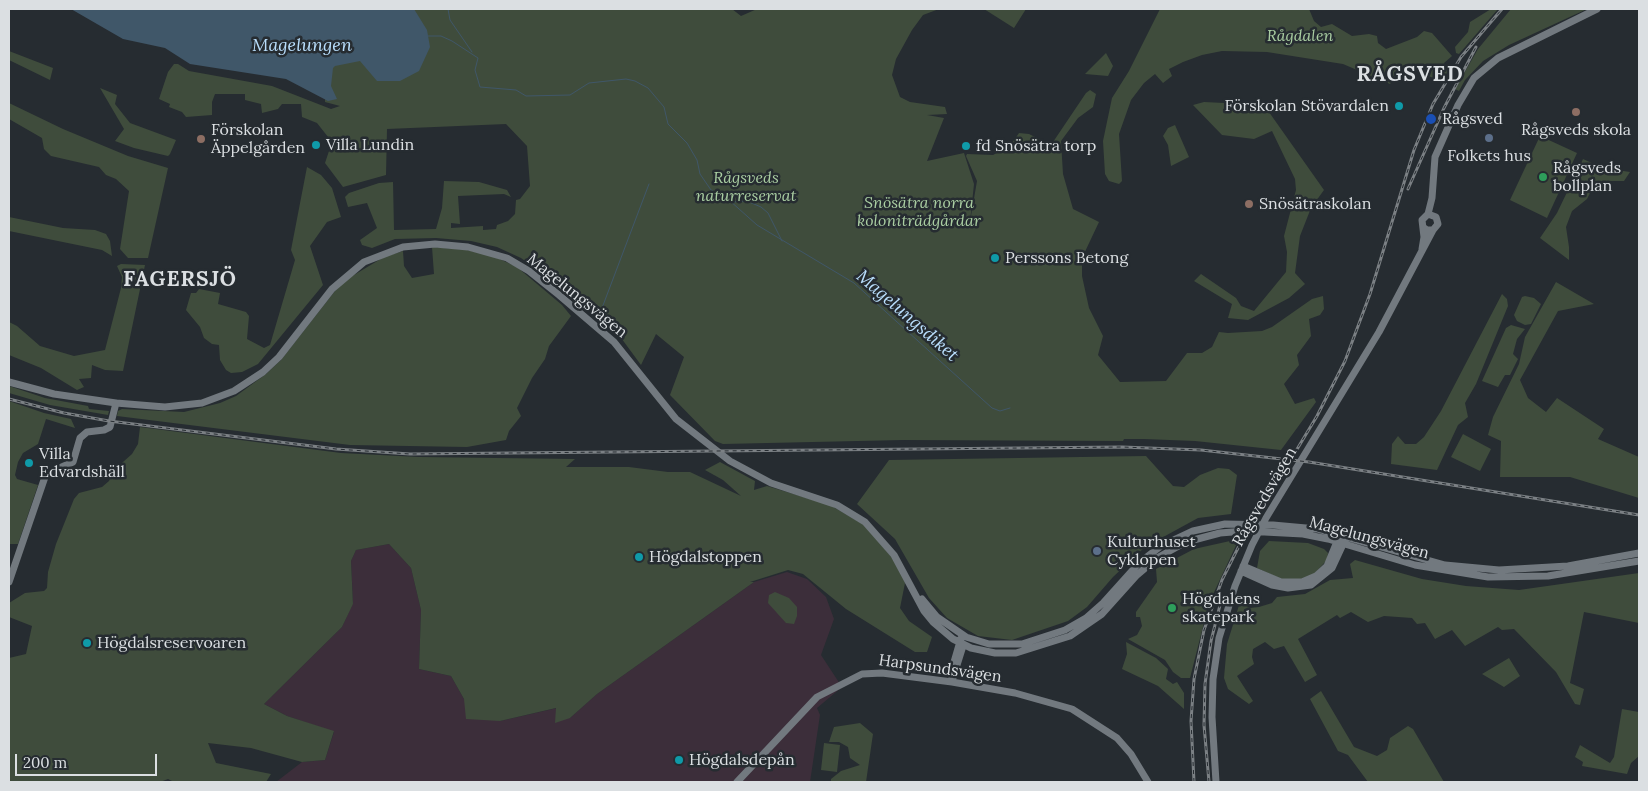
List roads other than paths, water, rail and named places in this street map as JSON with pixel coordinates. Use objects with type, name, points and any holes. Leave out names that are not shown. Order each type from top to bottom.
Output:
[{"type":"main road","points":[[1439,149],[1435,199],[1438,224],[1433,230],[1427,230],[1423,227],[1422,220],[1428,214],[1432,198],[1435,157],[1466,89],[1482,70],[1505,54],[1597,9]]},
{"type":"main road","points":[[1428,214],[1436,217]]},
{"type":"main road","name":"Rågsvedsvägen","points":[[1422,249],[1423,227]]},
{"type":"main road","name":"Rågsvedsvägen","points":[[1216,782],[1212,717],[1216,661],[1225,616],[1242,569],[1266,518],[1379,332],[1433,230]]},
{"type":"main road","name":"Magelungsvägen","points":[[9,382],[54,394],[116,403],[182,406],[210,400],[234,391],[271,365],[332,289],[364,262],[403,247],[452,245],[481,249],[500,256],[539,278],[614,342],[667,410],[698,439],[730,461],[771,483],[836,505],[857,516],[885,542],[915,591],[937,617],[963,640],[1013,646],[1034,641],[1072,627],[1098,607],[1145,557],[1170,541],[1202,529],[1225,524],[1257,524],[1317,529],[1415,565],[1488,577],[1548,576],[1639,561]]},
{"type":"main road","points":[[9,582],[46,474],[73,462],[80,438],[87,432],[104,430],[110,427],[116,403]]},
{"type":"main road","points":[[1242,569],[1272,585],[1288,588],[1300,588],[1311,585],[1328,572],[1337,560],[1342,539]]},
{"type":"main road","name":"Magelungsvägen","points":[[1342,539],[1445,565],[1499,570],[1568,566],[1639,553]]},
{"type":"main road","points":[[952,682],[963,640]]},
{"type":"main road","name":"Harpsundsvägen","points":[[737,782],[817,697],[862,674],[882,673],[952,682],[1015,693],[1077,711],[1105,729],[1122,744],[1139,765],[1148,782]]},
{"type":"water","name":"Magelungen","points":[[71,9],[414,9],[427,30],[430,47],[419,71],[400,81],[377,81],[360,61],[335,66],[333,68],[331,86],[337,99],[328,101],[286,79],[190,64],[165,48],[123,39]]},
{"type":"waterway","name":"Magelungsdiket","points":[[448,9],[450,20],[472,52]]},
{"type":"waterway","name":"Magelungsdiket","points":[[428,36],[441,36],[478,58],[475,70],[480,87],[516,90],[526,96],[570,95],[589,83],[626,79],[635,81],[648,88],[664,107],[668,124],[687,143],[697,160],[700,174],[711,190],[729,200],[757,225],[854,283],[992,408],[1000,411],[1010,408]]},
{"type":"waterway","points":[[602,308],[649,184]]},
{"type":"waterway","name":"Magelungsdiket","points":[[732,202],[747,201],[761,207],[768,213],[782,241]]},
{"type":"railway","points":[[1194,782],[1191,721],[1194,679],[1204,630],[1222,580],[1240,544],[1317,416],[1345,361],[1370,294],[1414,150],[1433,104],[1461,57],[1502,9]]},
{"type":"railway","points":[[1408,189],[1444,108],[1476,47]]},
{"type":"railway","points":[[9,399],[64,413],[109,421],[336,449],[410,454],[1122,447],[1201,450],[1309,462],[1639,515]]},
{"type":"railway","points":[[1209,782],[1204,725],[1205,684],[1211,641],[1222,597]]},
{"type":"place","name":"Förskolan Stövardalen","points":[[1399,106]]},
{"type":"place","name":"Rågsveds skola","points":[[1576,112]]},
{"type":"place","name":"Rågsved","points":[[1431,119]]},
{"type":"place","name":"Folkets hus","points":[[1489,138]]},
{"type":"place","name":"Förskolan Äppelgården","points":[[201,139]]},
{"type":"place","name":"Villa Lundin","points":[[316,145]]},
{"type":"place","name":"fd Snösätra torp","points":[[966,146]]},
{"type":"place","name":"Rågsveds bollplan","points":[[1543,177]]},
{"type":"place","name":"Snösätraskolan","points":[[1249,204]]},
{"type":"place","name":"Perssons Betong","points":[[995,258]]},
{"type":"place","name":"Villa Edvardshäll","points":[[29,463]]},
{"type":"place","name":"Kulturhuset Cyklopen","points":[[1097,551]]},
{"type":"place","name":"Högdalstoppen","points":[[639,557]]},
{"type":"place","name":"Högdalens skatepark","points":[[1172,608]]},
{"type":"place","name":"Högdalsreservoaren","points":[[87,643]]},
{"type":"place","name":"Högdalsdepån","points":[[679,760]]},
{"type":"district","name":"RÅGSVED","points":[[1410,75]]},
{"type":"district","name":"FAGERSJÖ","points":[[180,280]]},
{"type":"park label","name":"Rågdalen","points":[[1300,36]]},
{"type":"park label","name":"Rågsveds naturreservat","points":[[746,187]]},
{"type":"park label","name":"Snösätra norra koloniträdgårdar","points":[[919,212]]}]
